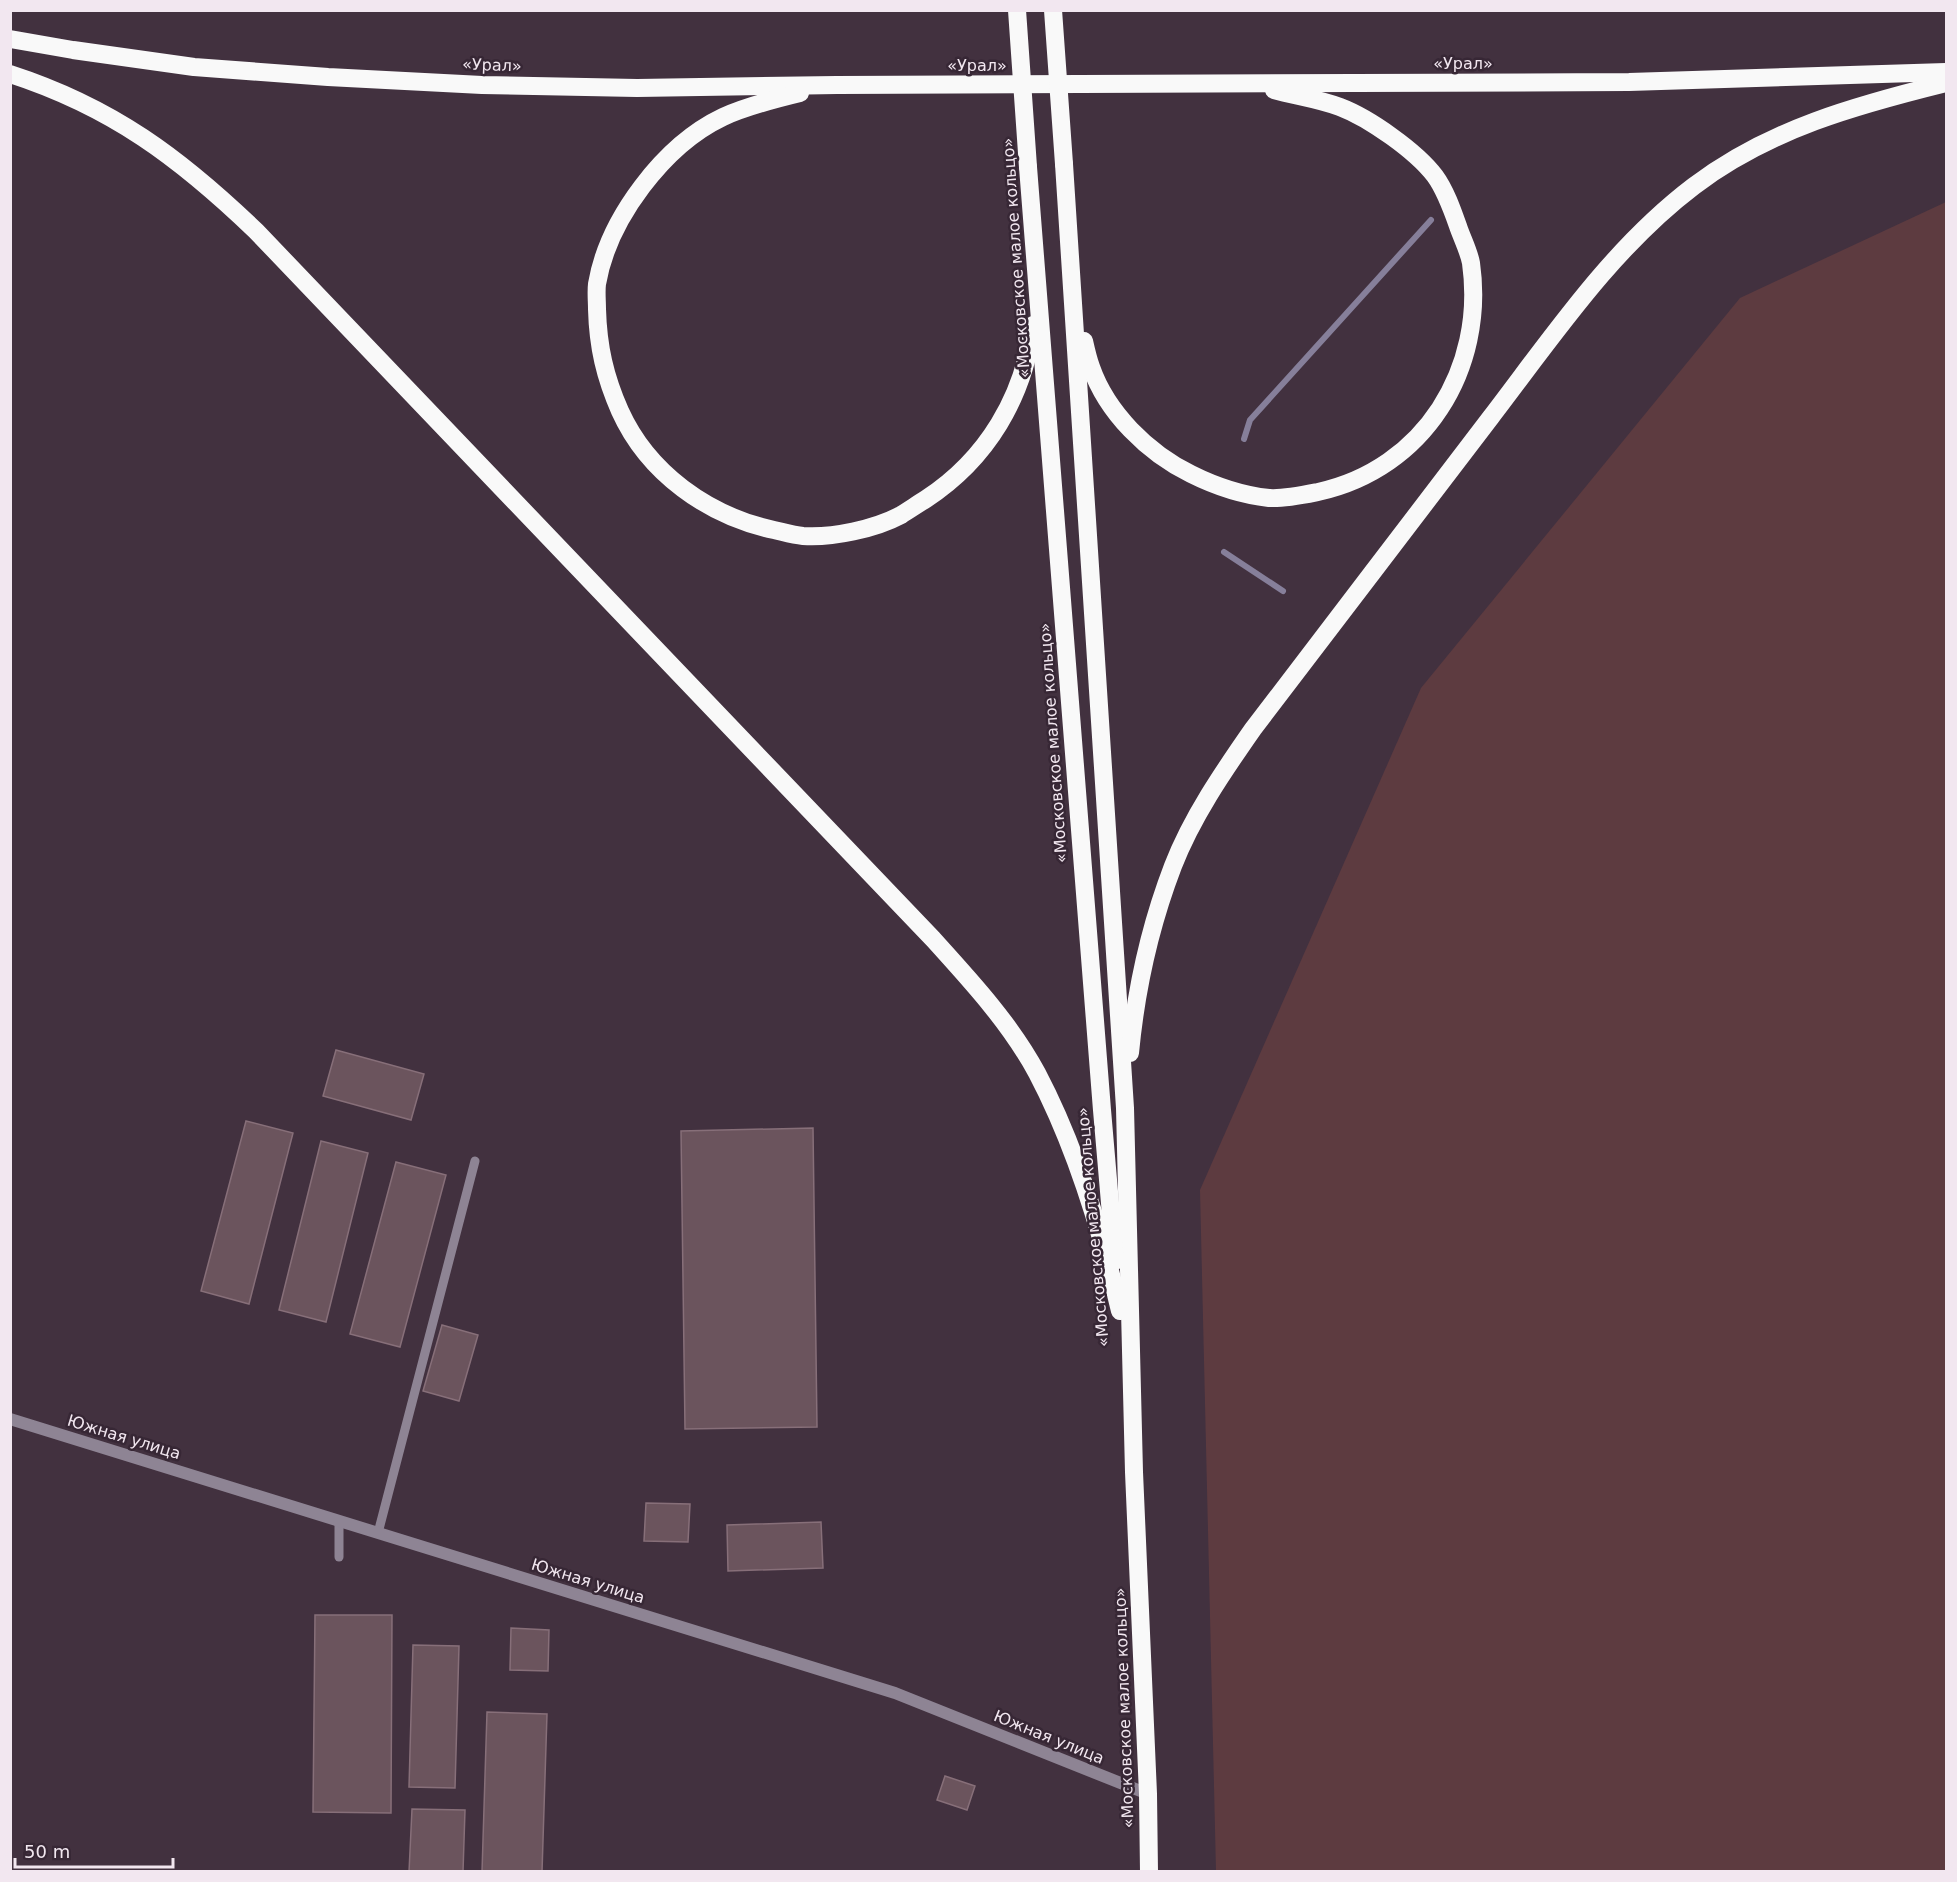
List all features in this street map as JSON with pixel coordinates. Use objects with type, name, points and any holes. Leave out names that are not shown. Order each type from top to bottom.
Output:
[{"type":"highway","name":"«Московское малое кольцо»","points":[[1017,10],[1102,1110],[1134,1472]]},
{"type":"highway","name":"«Московское малое кольцо»","points":[[1053,10],[1125,1108],[1134,1472],[1148,1794],[1149,1872]]},
{"type":"highway","name":"«Урал»","points":[[10,39],[194,67],[482,85],[637,88],[1629,82],[1947,72]]},
{"type":"highway","points":[[10,74],[38,83],[92,107],[136,131],[173,157],[214,191],[272,248],[978,988],[1008,1027],[1036,1072],[1059,1121],[1082,1182],[1109,1266],[1120,1311]]},
{"type":"highway","points":[[1125,1108],[1131,1041],[1142,967],[1173,865],[1193,823],[1253,729],[1580,301],[1651,223],[1694,186],[1728,163],[1784,133],[1859,105],[1947,83]]},
{"type":"highway","points":[[1071,265],[1082,335],[1091,368],[1105,396],[1125,423],[1148,446],[1179,468],[1197,477],[1237,492],[1271,498],[1305,494],[1334,488],[1366,475],[1391,460],[1419,437],[1442,406],[1461,373],[1469,335],[1473,297],[1471,261],[1451,207],[1435,176],[1415,155],[1380,129],[1341,107],[1249,84]]},
{"type":"highway","points":[[837,85],[774,99],[723,117],[687,141],[657,168],[630,202],[611,238],[597,285],[598,335],[608,384],[627,427],[652,461],[681,488],[715,510],[754,526],[804,536],[850,532],[899,516],[946,486],[970,463],[991,439],[1008,410],[1029,351],[1033,326],[1035,263]]},
{"type":"street","name":"Южная улица","points":[[10,1419],[895,1693],[1148,1794]]},
{"type":"lane","points":[[378,1533],[476,1161]]},
{"type":"lane","points":[[339,1521],[339,1557]]},
{"type":"shaded area","points":[[1946,202],[1946,1871],[1216,1871],[1200,1190],[1421,688],[1740,298]]},
{"type":"building","points":[[336,1050],[424,1074],[411,1120],[323,1096]]},
{"type":"building","points":[[246,1121],[293,1133],[249,1304],[201,1291]]},
{"type":"building","points":[[813,1128],[817,1427],[685,1429],[681,1131]]},
{"type":"building","points":[[321,1141],[368,1153],[326,1322],[279,1310]]},
{"type":"building","points":[[396,1162],[446,1175],[400,1347],[350,1334]]},
{"type":"building","points":[[442,1325],[478,1335],[459,1401],[423,1391]]},
{"type":"building","points":[[646,1503],[690,1504],[688,1542],[644,1541]]},
{"type":"building","points":[[821,1522],[823,1568],[728,1571],[727,1525]]},
{"type":"building","points":[[315,1615],[392,1615],[391,1813],[313,1812]]},
{"type":"building","points":[[511,1628],[549,1630],[548,1671],[510,1670]]},
{"type":"building","points":[[413,1645],[459,1646],[455,1788],[409,1787]]},
{"type":"building","points":[[487,1712],[547,1714],[542,1872],[482,1872]]},
{"type":"building","points":[[945,1776],[975,1786],[967,1810],[937,1800]]},
{"type":"building","points":[[412,1809],[465,1810],[463,1872],[409,1872]]},
{"type":"waterway","points":[[1244,439],[1250,420],[1431,220]]},
{"type":"waterway","points":[[1224,552],[1283,591]]}]
